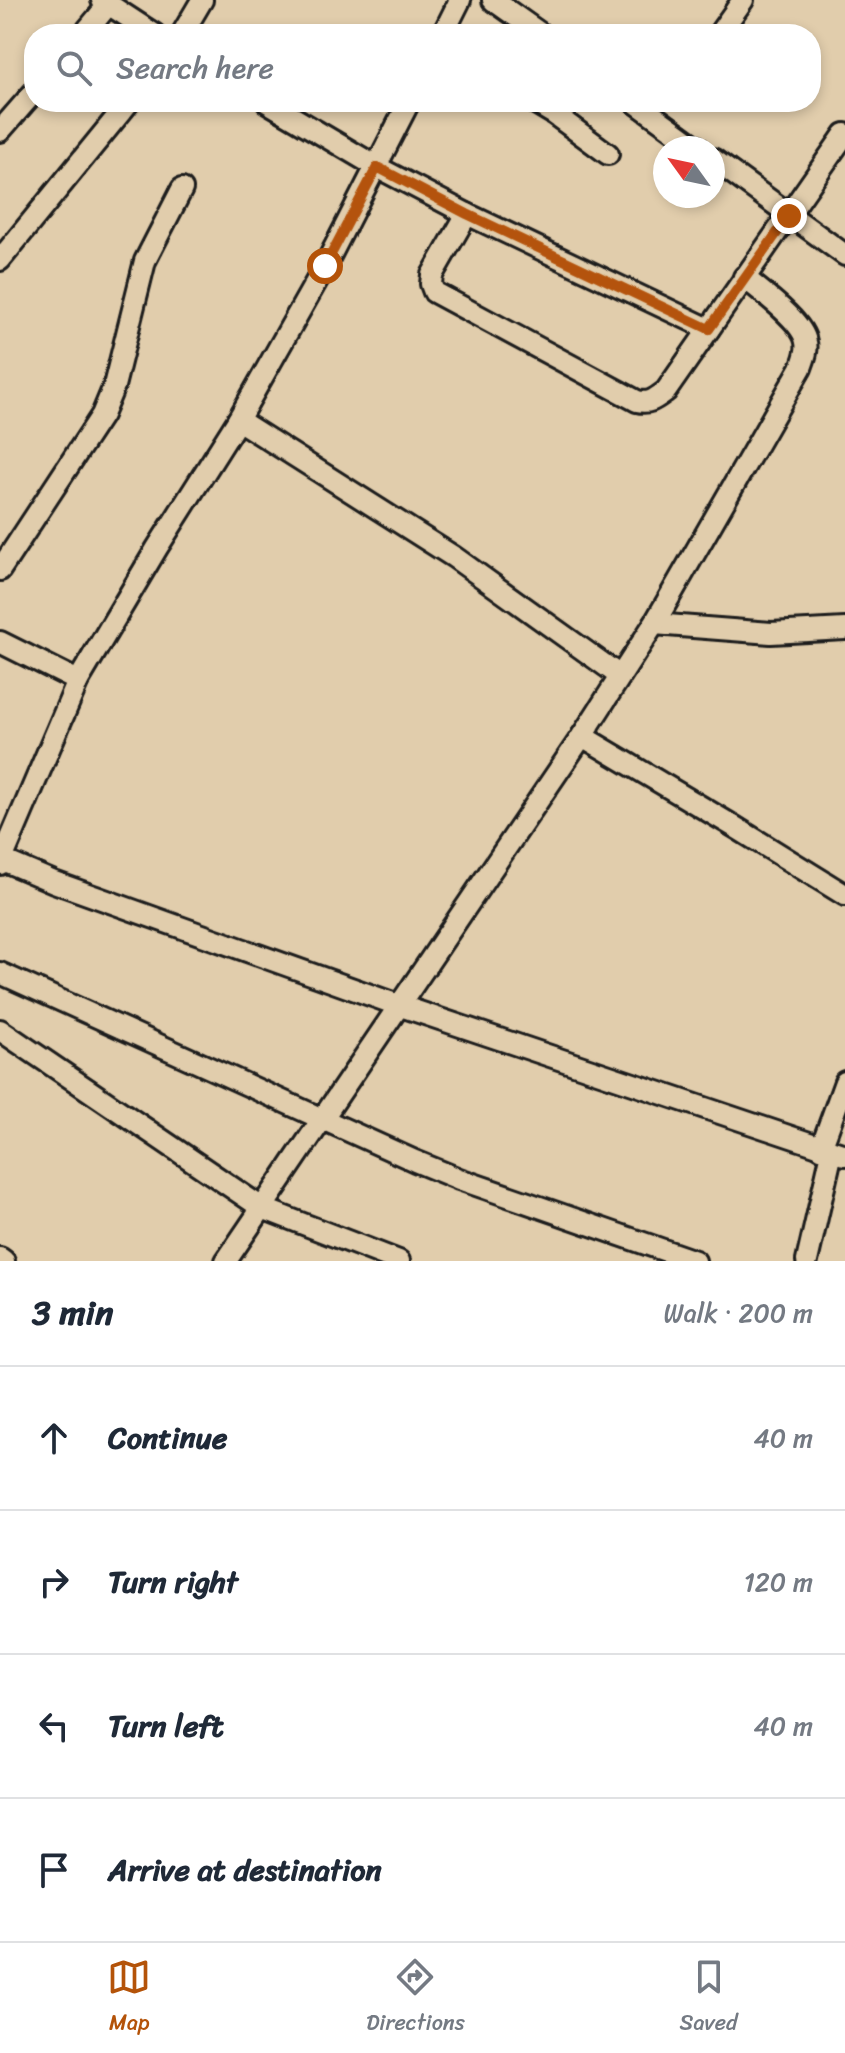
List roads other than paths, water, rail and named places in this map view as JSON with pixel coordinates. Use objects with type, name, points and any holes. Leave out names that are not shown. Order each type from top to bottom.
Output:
[{"type":"street","points":[[188,24],[202,0]]},
{"type":"street","points":[[448,24],[460,0]]},
{"type":"street","points":[[493,0],[527,24]]},
{"type":"street","points":[[726,24],[743,0]]},
{"type":"street","points":[[91,24],[105,3],[138,24]]},
{"type":"street","points":[[0,131],[24,103]]},
{"type":"street","points":[[0,260],[121,112]]},
{"type":"street","points":[[284,112],[377,167],[467,214],[709,329]]},
{"type":"street","points":[[404,112],[318,278],[238,420],[78,681],[1,861],[398,1005],[833,1152]]},
{"type":"street","points":[[551,112],[608,154]]},
{"type":"street","points":[[649,112],[682,136]]},
{"type":"street","points":[[467,214],[432,275],[434,292],[637,401],[646,403],[666,391],[845,134]]},
{"type":"street","points":[[725,168],[845,255]]},
{"type":"street","points":[[0,570],[102,415],[114,386],[145,261],[182,189]]},
{"type":"street","points":[[226,1261],[582,736],[654,624],[801,368],[807,344],[804,335],[797,324],[744,277]]},
{"type":"street","points":[[238,420],[454,557],[620,676]]},
{"type":"street","points":[[654,624],[771,633],[845,629]]},
{"type":"street","points":[[0,642],[78,681]]},
{"type":"street","points":[[582,736],[845,895]]},
{"type":"street","points":[[0,973],[415,1161],[695,1261]]},
{"type":"street","points":[[0,1030],[262,1208],[399,1261]]},
{"type":"street","points":[[807,1261],[833,1152],[845,1082]]}]
